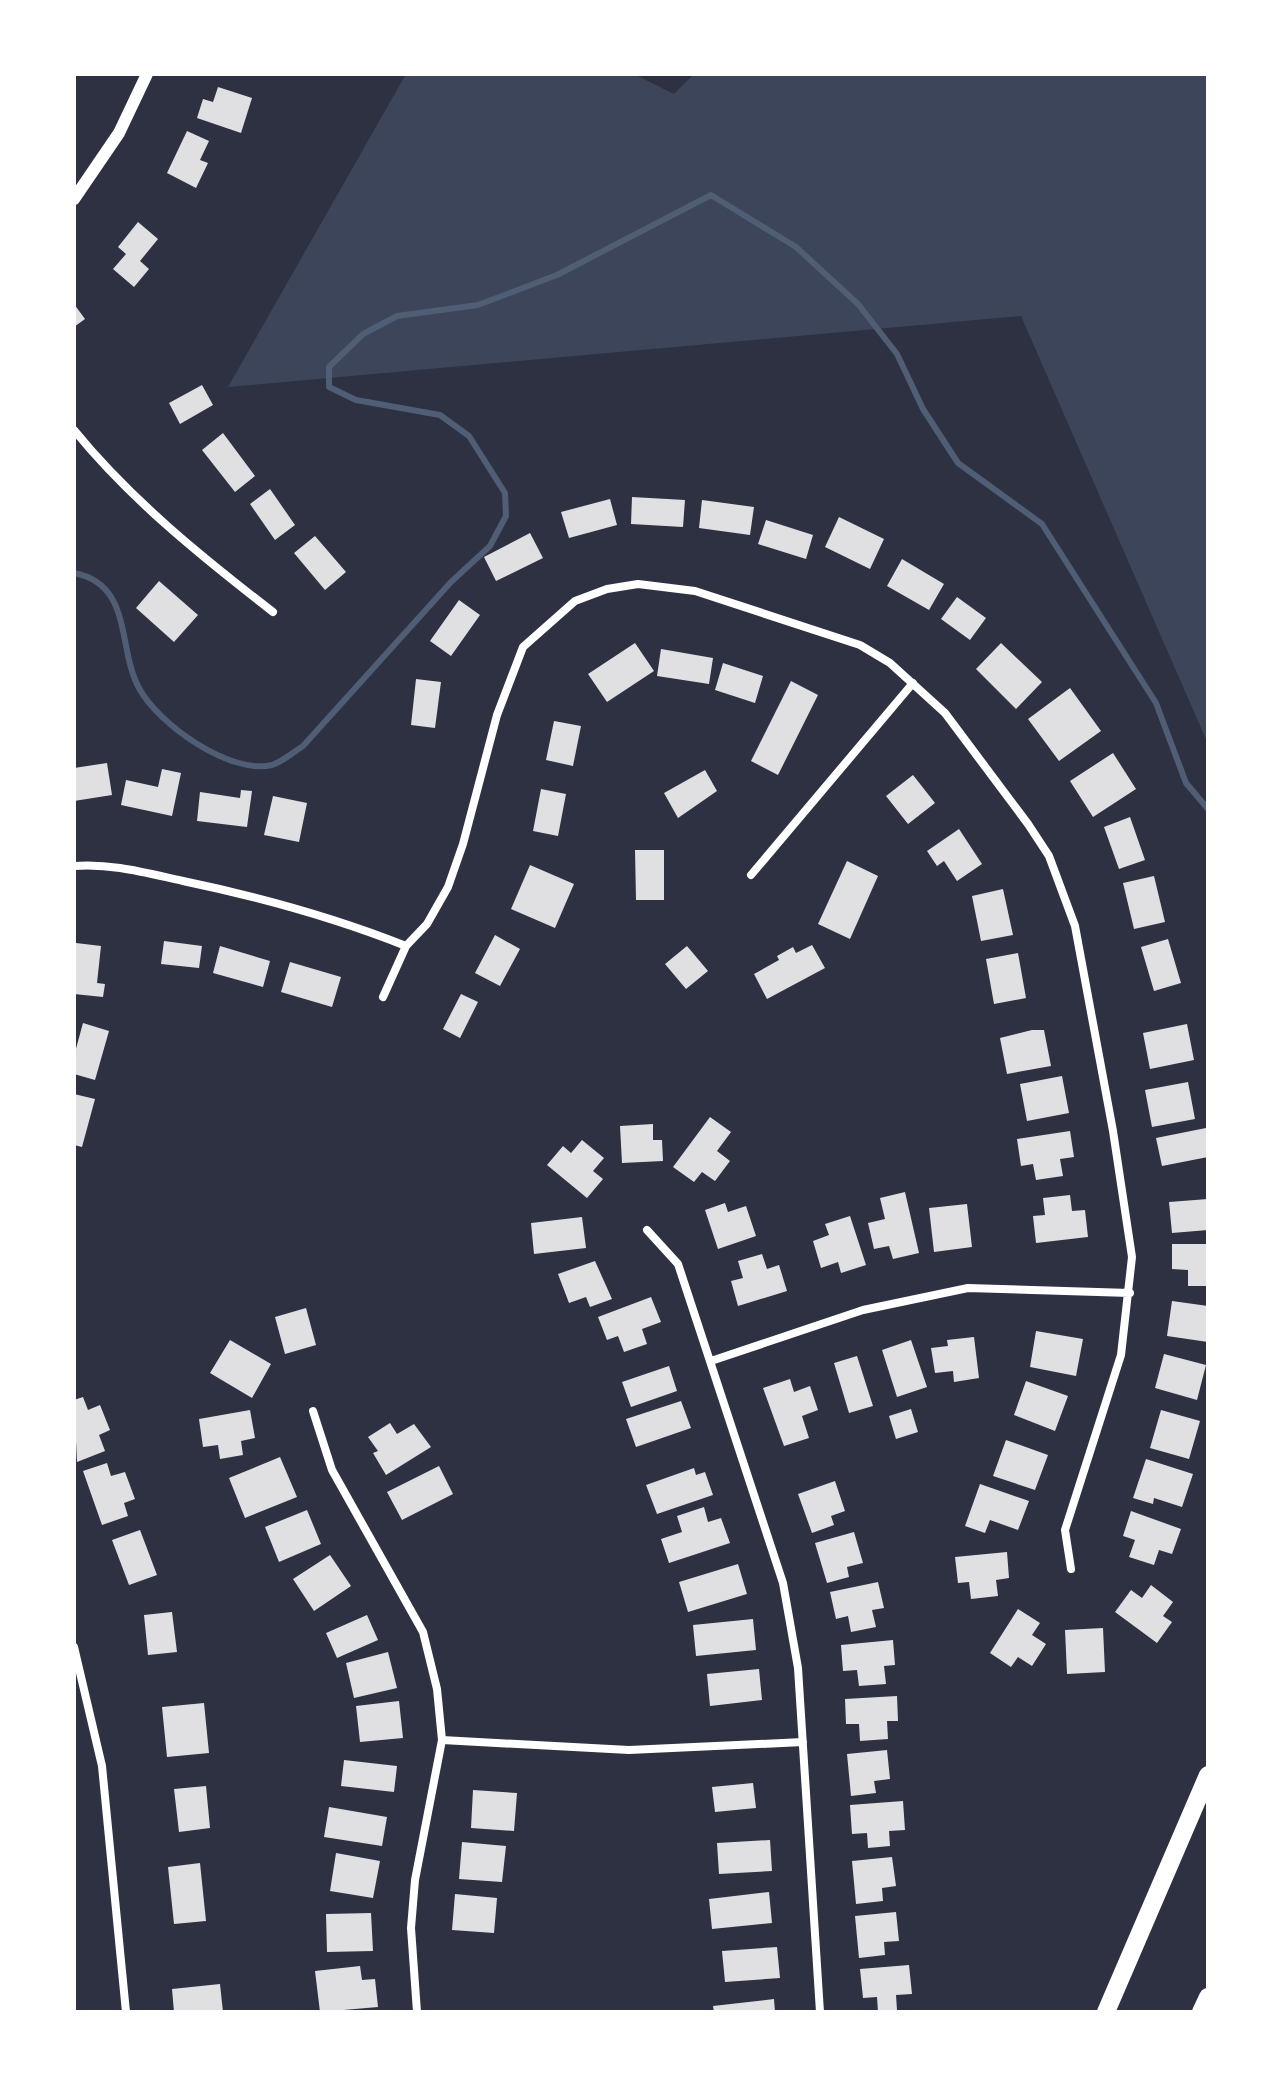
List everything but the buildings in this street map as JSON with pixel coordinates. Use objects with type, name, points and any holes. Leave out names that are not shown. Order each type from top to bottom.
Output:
[{"type":"highway","points":[[1106,2012],[1208,1775]]},
{"type":"highway","points":[[1201,2012],[1208,1997]]},
{"type":"street","points":[[74,199],[119,133],[147,74]]},
{"type":"street","points":[[74,430],[101,463],[199,555],[273,612]]},
{"type":"street","points":[[383,997],[406,946],[427,924],[448,887],[463,844],[497,715],[523,647],[575,601],[607,589],[638,584],[695,591],[860,645],[913,683],[945,713],[1019,812],[1049,856],[1062,887],[1075,926],[1122,1185],[1132,1257],[1130,1293],[1121,1355],[1065,1530],[1071,1569]]},
{"type":"street","points":[[751,875],[913,683]]},
{"type":"street","points":[[74,866],[111,865],[273,900],[340,920],[406,946]]},
{"type":"street","points":[[647,1230],[678,1264],[783,1583],[798,1668],[820,2012]]},
{"type":"street","points":[[711,1361],[863,1310],[968,1288],[1130,1293]]},
{"type":"street","points":[[313,1411],[332,1470],[423,1632],[437,1689],[442,1740],[415,1880],[411,1928],[417,2012]]},
{"type":"street","points":[[74,1647],[102,1766],[126,2012]]},
{"type":"street","points":[[442,1740],[629,1750],[803,1742]]},
{"type":"shaded area","points":[[406,74],[634,74],[674,94],[694,74],[1208,74],[1208,744],[1021,316],[228,387]]},
{"type":"waterway","points":[[74,573],[93,579],[106,590],[115,604],[132,672],[148,702],[162,717],[197,744],[236,762],[255,766],[272,765],[284,759],[303,746],[451,582],[490,546],[506,516],[505,493],[469,436],[440,415],[356,400],[329,387],[329,367],[363,334],[397,316],[478,305],[557,275],[711,195],[796,247],[858,304],[897,354],[923,409],[958,463],[1042,524],[1156,703],[1186,783],[1208,809]]}]
